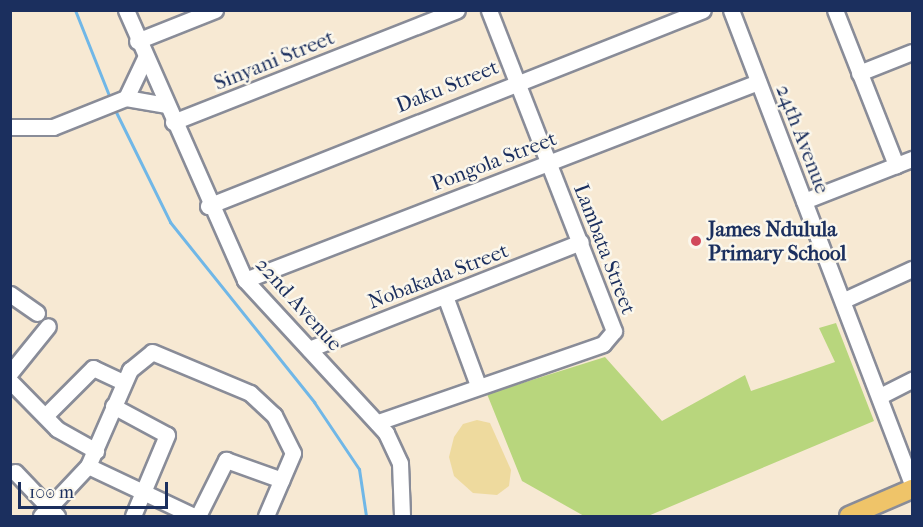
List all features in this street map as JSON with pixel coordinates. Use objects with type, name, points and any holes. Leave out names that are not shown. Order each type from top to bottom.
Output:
[{"type":"main road","points":[[849,516],[912,489]]},
{"type":"street","name":"22nd Avenue","points":[[126,10],[137,41],[208,206],[245,280],[378,422],[400,463],[402,516]]},
{"type":"street","points":[[137,41],[215,10]]},
{"type":"street","name":"Sinyani Street","points":[[173,122],[457,10]]},
{"type":"street","name":"Lambata Street","points":[[378,422],[610,339],[614,324],[489,10]]},
{"type":"street","name":"Daku Street","points":[[208,206],[516,81],[703,10]]},
{"type":"street","name":"24th Avenue","points":[[731,10],[882,395],[912,483]]},
{"type":"street","points":[[835,10],[897,165]]},
{"type":"street","points":[[860,73],[912,52]]},
{"type":"street","points":[[126,99],[145,58]]},
{"type":"street","name":"Pongola Street","points":[[245,280],[758,81]]},
{"type":"street","points":[[10,127],[53,127],[126,99],[165,105]]},
{"type":"street","points":[[804,201],[912,159]]},
{"type":"street","name":"Nobakada Street","points":[[309,348],[581,242]]},
{"type":"street","points":[[844,300],[912,269]]},
{"type":"street","points":[[10,294],[37,313]]},
{"type":"street","points":[[446,296],[478,385]]},
{"type":"street","points":[[10,373],[48,326]]},
{"type":"street","points":[[15,472],[49,514],[88,466],[123,382],[137,359],[158,352],[250,393],[274,415],[292,448],[282,480],[266,516]]},
{"type":"street","points":[[45,416],[93,368],[123,382]]},
{"type":"street","points":[[882,395],[912,380]]},
{"type":"street","points":[[10,381],[70,439],[96,451]]},
{"type":"street","points":[[113,406],[166,433],[144,494],[133,516]]},
{"type":"street","points":[[88,466],[144,494],[196,516],[226,460],[282,480]]},
{"type":"green space","points":[[836,323],[874,421],[648,516],[584,516],[522,481],[487,394],[605,357],[662,421],[745,375],[751,391],[835,362],[819,328]]},
{"type":"sand","points":[[477,420],[490,423],[511,470],[509,486],[497,495],[473,493],[454,476],[449,457],[454,437],[463,424]]},
{"type":"waterway","points":[[75,10],[110,98]]},
{"type":"waterway","points":[[115,110],[170,222],[314,402],[359,469],[366,516]]},
{"type":"place","name":"James Ndulula Primary School","points":[[696,241]]}]
